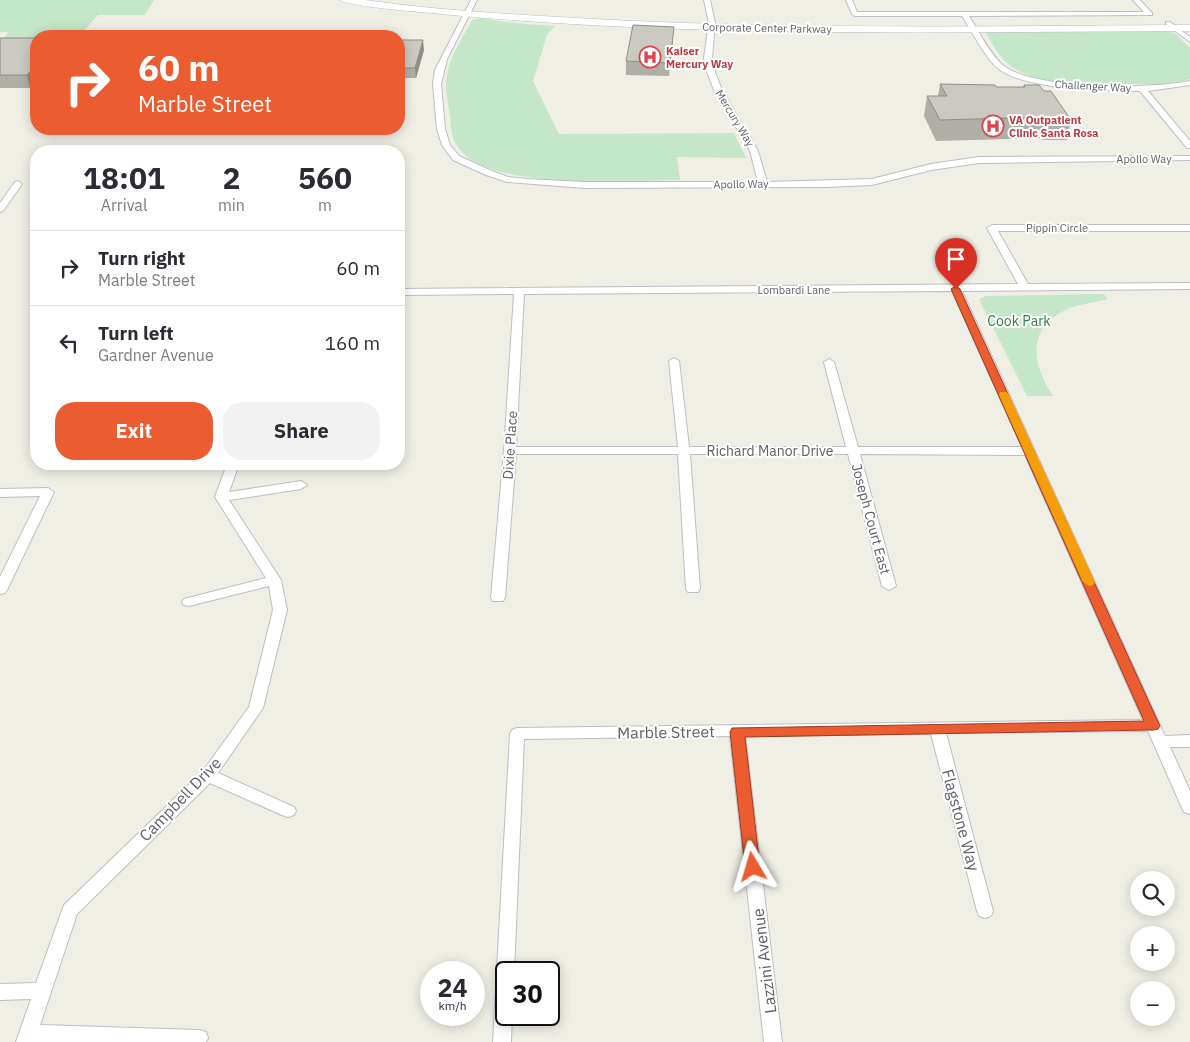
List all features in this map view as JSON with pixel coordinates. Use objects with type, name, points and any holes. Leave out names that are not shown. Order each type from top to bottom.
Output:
[{"type":"street","name":"Corporate Center Parkway","points":[[345,0],[470,7]]},
{"type":"street","name":"Corporate Center Parkway","points":[[388,0],[712,25],[1172,26],[1190,28]]},
{"type":"street","name":"Mercury Way","points":[[707,0],[712,25],[708,58],[710,72],[718,90],[754,150],[763,184]]},
{"type":"street","points":[[849,0],[855,14],[1150,14],[1136,0]]},
{"type":"street","name":"Apollo Way","points":[[470,7],[443,59],[437,84],[444,137],[450,151],[456,158],[489,173],[527,182],[600,186],[872,182],[931,167],[979,160],[1190,158]]},
{"type":"street","name":"Challenger Way","points":[[965,15],[1002,68],[1028,78],[1054,85],[1081,87],[1142,88],[1181,86],[1190,83]]},
{"type":"street","name":"Corporate Center Parkway","points":[[1172,26],[1190,23]]},
{"type":"street","points":[[1172,26],[1190,40]]},
{"type":"street","points":[[1142,88],[1190,146]]},
{"type":"street","points":[[0,209],[18,184]]},
{"type":"street","name":"Pippin Circle","points":[[1025,288],[992,228],[1190,228]]},
{"type":"street","name":"Lombardi Lane","points":[[405,292],[1190,286]]},
{"type":"street","points":[[956,289],[1190,808]]},
{"type":"street","name":"Dixie Place","points":[[498,598],[510,450],[519,292]]},
{"type":"street","points":[[674,361],[684,451],[693,589]]},
{"type":"street","name":"Joseph Court East","points":[[829,362],[889,586]]},
{"type":"street","name":"Richard Manor Drive","points":[[510,450],[1029,451]]},
{"type":"street","points":[[231,470],[221,497],[300,485]]},
{"type":"street","points":[[0,493],[48,492],[0,590]]},
{"type":"street","name":"Campbell Drive","points":[[26,1037],[70,910],[208,775],[256,708],[280,610],[274,580],[221,497]]},
{"type":"street","points":[[189,602],[274,580]]},
{"type":"street","name":"Marble Street","points":[[502,1042],[517,734],[1153,726]]},
{"type":"street","name":"Flagstone Way","points":[[937,729],[985,911]]},
{"type":"street","name":"Lazzini Avenue","points":[[737,732],[773,1042]]},
{"type":"street","points":[[1160,742],[1190,741]]},
{"type":"street","points":[[208,775],[288,811]]},
{"type":"street","points":[[0,992],[42,991]]},
{"type":"street","points":[[26,1037],[199,1038]]},
{"type":"green space","points":[[0,0],[154,0],[145,15],[98,15],[84,30],[30,30],[30,42],[3,39],[9,32],[0,32]]},
{"type":"green space","points":[[481,18],[512,23],[555,26],[547,35],[533,81],[559,134],[734,133],[746,158],[677,157],[680,180],[628,181],[561,180],[527,177],[497,171],[473,161],[457,146],[454,140],[446,80],[453,54],[472,20]]},
{"type":"green space","points":[[1168,31],[1176,34],[1190,48],[1190,79],[1169,84],[1071,84],[1040,79],[1025,74],[1008,64],[986,34],[988,32]]},
{"type":"green space","name":"Cook Park","points":[[1104,294],[1107,299],[1070,308],[1056,316],[1046,325],[1039,335],[1037,358],[1040,371],[1053,396],[1027,396],[979,299],[986,296]]},
{"type":"building","name":"Kaiser Mercury Way","points":[[633,25],[674,27],[670,63],[626,61]]},
{"type":"building","points":[[0,38],[30,38],[30,72],[27,75],[0,75]]},
{"type":"building","points":[[405,40],[423,40],[415,68],[405,68]]},
{"type":"building","points":[[940,84],[995,85],[996,87],[1039,85],[1044,91],[1051,91],[1071,120],[1047,120],[1045,117],[940,120],[927,96],[947,96]]},
{"type":"slow traffic","points":[[1004,395],[1089,582]]},
{"type":"place","name":"Kaiser Mercury Way","points":[[650,57]]},
{"type":"place","name":"VA Outpatient Clinic Santa Rosa","points":[[993,126]]},
{"type":"route","points":[[753,867],[737,732],[1153,726],[956,289]]}]
